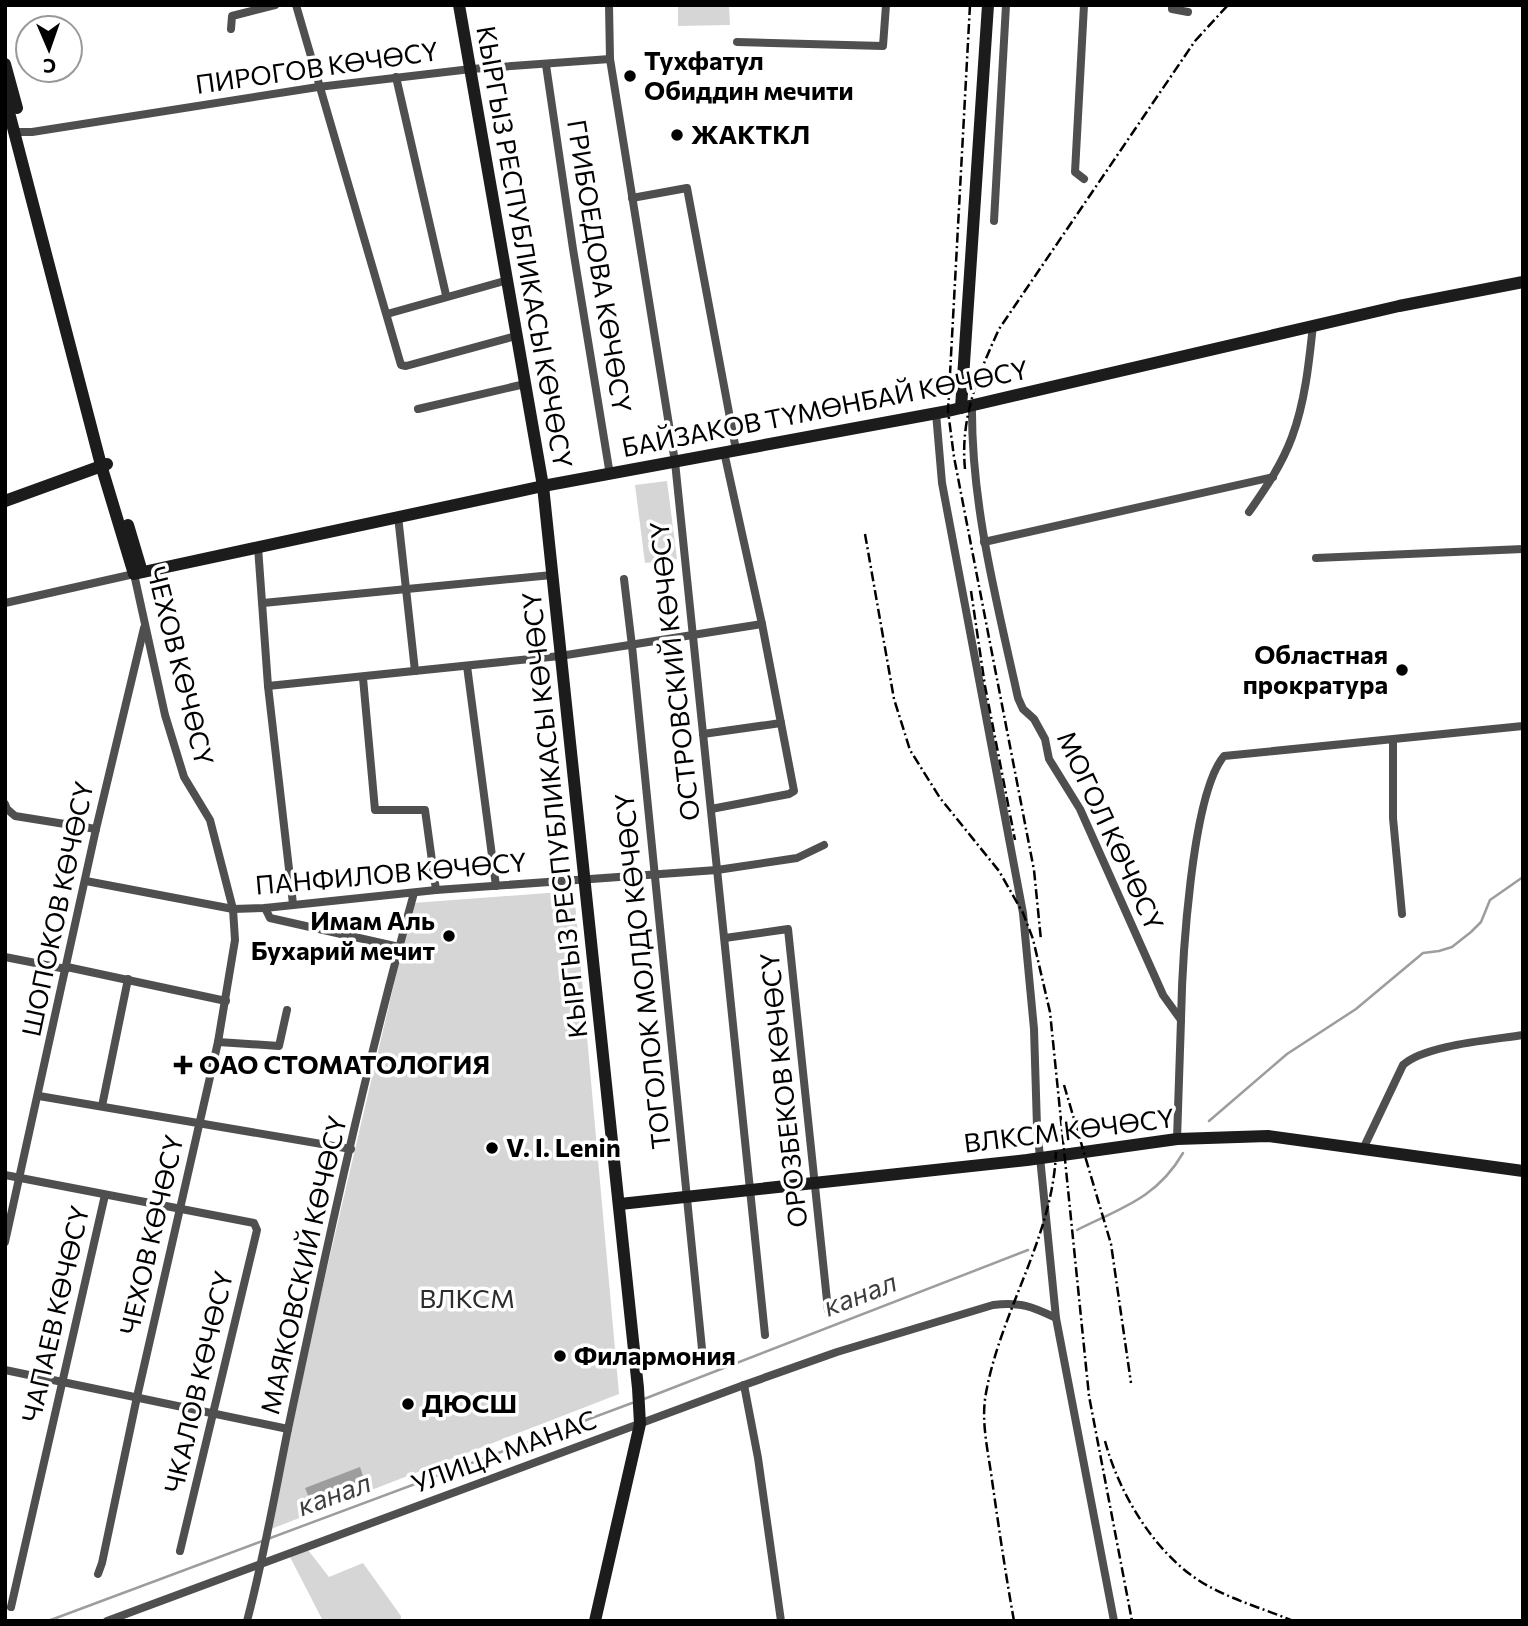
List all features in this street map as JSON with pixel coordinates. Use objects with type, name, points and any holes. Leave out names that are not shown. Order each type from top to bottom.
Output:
[{"type":"main road","name":"КЫРГЫЗ РЕСПУБЛИКАСЫ КӨЧӨСҮ","points":[[459,5],[543,486],[638,1388],[640,1424],[594,1621]]},
{"type":"main road","points":[[967,407],[988,5]]},
{"type":"main road","name":"ЧЕХОВ КӨЧӨСҮ","points":[[5,64],[105,466],[138,573]]},
{"type":"main road","name":"ЧЕХОВ КӨЧӨСҮ","points":[[5,97],[21,134]]},
{"type":"main road","name":"БАЙЗАКОВ ТҮМӨНБАЙ КӨЧӨСҮ","points":[[138,573],[543,486],[967,407],[1313,326],[1523,282]]},
{"type":"main road","points":[[5,501],[105,466]]},
{"type":"main road","name":"ВЛКСМ КӨЧӨСҮ","points":[[620,1203],[1040,1159],[1177,1139],[1268,1136],[1523,1171]]},
{"type":"street","points":[[231,29],[232,16],[275,5]]},
{"type":"street","points":[[296,5],[401,365],[406,366],[516,336]]},
{"type":"street","name":"ОСТРОВСКИЙ КӨЧӨСҮ","points":[[609,5],[610,59],[675,462],[765,1335]]},
{"type":"street","points":[[737,42],[883,46],[887,5]]},
{"type":"street","points":[[994,220],[1006,5]]},
{"type":"street","points":[[1084,5],[1075,172],[1084,179]]},
{"type":"street","points":[[1172,5],[1172,9],[1188,12]]},
{"type":"street","name":"ПИРОГОВ КӨЧӨСҮ","points":[[21,134],[396,77],[610,59]]},
{"type":"street","name":"ГРИБОЕДОВА КӨЧӨСҮ","points":[[546,65],[610,474]]},
{"type":"street","points":[[396,77],[446,295]]},
{"type":"street","points":[[632,198],[687,188],[730,451],[794,791],[711,809]]},
{"type":"street","points":[[387,314],[446,295],[508,280]]},
{"type":"street","points":[[1249,512],[1273,477],[1292,437],[1307,376],[1313,326]]},
{"type":"street","points":[[418,409],[525,384]]},
{"type":"street","name":"МОГОЛ КӨЧӨСҮ","points":[[967,407],[984,542],[1018,698],[1045,739],[1049,759],[1080,809],[1163,995],[1181,1020]]},
{"type":"street","points":[[936,413],[942,483],[1023,913],[1034,1029],[1040,1159],[1056,1318],[1114,1621]]},
{"type":"street","points":[[984,542],[1273,477]]},
{"type":"street","points":[[398,516],[415,671]]},
{"type":"street","points":[[258,547],[268,686],[293,904]]},
{"type":"street","points":[[1317,558],[1523,549]]},
{"type":"street","points":[[5,603],[138,573]]},
{"type":"street","name":"ЧЕХОВ КӨЧӨСҮ","points":[[98,1574],[201,1122],[226,1002],[235,940],[233,909],[210,820],[184,777],[168,728],[145,625],[138,573]]},
{"type":"street","points":[[263,603],[552,575]]},
{"type":"street","name":"ТОГОЛОК МОЛДО КӨЧӨСҮ","points":[[624,579],[703,1359]]},
{"type":"street","points":[[268,686],[560,656],[762,624]]},
{"type":"street","name":"ШОПОКОВ КӨЧӨСҮ","points":[[5,1242],[96,829],[145,625]]},
{"type":"street","points":[[467,666],[496,886]]},
{"type":"street","points":[[363,678],[375,810],[425,810],[436,890]]},
{"type":"street","points":[[703,734],[781,723]]},
{"type":"street","points":[[1177,1139],[1188,914],[1201,819],[1218,764],[1224,756],[1523,726]]},
{"type":"street","points":[[1393,741],[1393,818],[1402,914]]},
{"type":"street","points":[[5,804],[15,816],[96,829]]},
{"type":"street","name":"ПАНФИЛОВ КӨЧӨСҮ","points":[[86,881],[233,909],[265,908],[436,890],[717,870],[797,858],[824,845]]},
{"type":"street","name":"МАЯКОВСКИЙ КӨЧӨСҮ","points":[[262,1564],[288,1429],[351,1149],[414,893]]},
{"type":"street","points":[[265,908],[270,918],[399,947]]},
{"type":"street","name":"ОРОЗБЕКОВ КӨЧӨСҮ","points":[[725,938],[789,929],[828,1310]]},
{"type":"street","points":[[5,957],[128,979],[226,1002]]},
{"type":"street","points":[[102,1106],[128,979]]},
{"type":"street","points":[[218,1042],[278,1046],[287,1010]]},
{"type":"street","points":[[1363,1149],[1403,1065],[1410,1058],[1443,1048],[1523,1035]]},
{"type":"street","points":[[39,1096],[351,1149]]},
{"type":"street","name":"ЧАПАЕВ КӨЧӨСҮ","points":[[5,1175],[254,1223]]},
{"type":"street","name":"ЧАПАЕВ КӨЧӨСҮ","points":[[12,1607],[105,1195]]},
{"type":"street","name":"ЧКАЛОВ КӨЧӨСҮ","points":[[180,1551],[257,1230],[254,1223]]},
{"type":"street","name":"УЛИЦА МАНАС","points":[[107,1621],[837,1352],[993,1305],[1015,1302],[1027,1304],[1056,1318]]},
{"type":"street","points":[[5,1370],[288,1429]]},
{"type":"street","points":[[744,1385],[758,1458],[781,1621]]},
{"type":"street","points":[[247,1621],[262,1564]]},
{"type":"green space","points":[[678,5],[729,5],[730,25],[678,26]]},
{"type":"green space","points":[[667,481],[677,559],[645,563],[635,485]]},
{"type":"green space","name":"ВЛКСМ","points":[[574,891],[619,1394],[271,1529],[296,1400],[413,903]]},
{"type":"green space","points":[[308,1550],[329,1577],[363,1563],[401,1616],[401,1621],[323,1621],[290,1557]]},
{"type":"water","points":[[360,1467],[366,1485],[312,1505],[305,1488]]},
{"type":"waterway","points":[[1209,1121],[1287,1054],[1356,1009],[1423,953],[1452,947],[1481,922],[1490,900],[1523,877]]},
{"type":"waterway","points":[[1077,1230],[1123,1208],[1150,1191],[1162,1181],[1183,1153]]},
{"type":"waterway","name":"канал","points":[[644,1399],[1028,1250]]},
{"type":"waterway","name":"канал","points":[[48,1621],[632,1403]]},
{"type":"railway","points":[[970,5],[948,411],[954,457],[1034,870],[1041,940]]},
{"type":"railway","points":[[965,469],[965,432],[972,397],[999,329],[1195,41],[1228,5]]},
{"type":"railway","points":[[865,534],[894,699],[910,750],[940,798],[999,871],[1023,913],[1033,939],[1050,1012],[1089,1396],[1132,1621]]},
{"type":"railway","points":[[971,591],[985,686],[1015,840]]},
{"type":"railway","points":[[1064,1085],[1111,1244],[1131,1383]]},
{"type":"railway","points":[[1014,1621],[986,1443],[985,1403],[993,1362],[1046,1214],[1056,1152]]},
{"type":"railway","points":[[1105,1441],[1132,1506],[1160,1546],[1176,1563],[1214,1589],[1293,1621]]},
{"type":"place","name":"Тухфатул Обиддин мечити","points":[[630,76]]},
{"type":"place","name":"ЖАКТКЛ","points":[[677,135]]},
{"type":"place","name":"Областная прократура","points":[[1402,670]]},
{"type":"place","name":"Имам Аль Бухарий мечит","points":[[449,936]]},
{"type":"place","name":"ОАО СТОМАТОЛОГИЯ","points":[[183,1065]]},
{"type":"place","name":"V. I. Lenin","points":[[492,1148]]},
{"type":"place","name":"Филармония","points":[[560,1356]]},
{"type":"place","name":"ДЮСШ","points":[[408,1404]]}]
